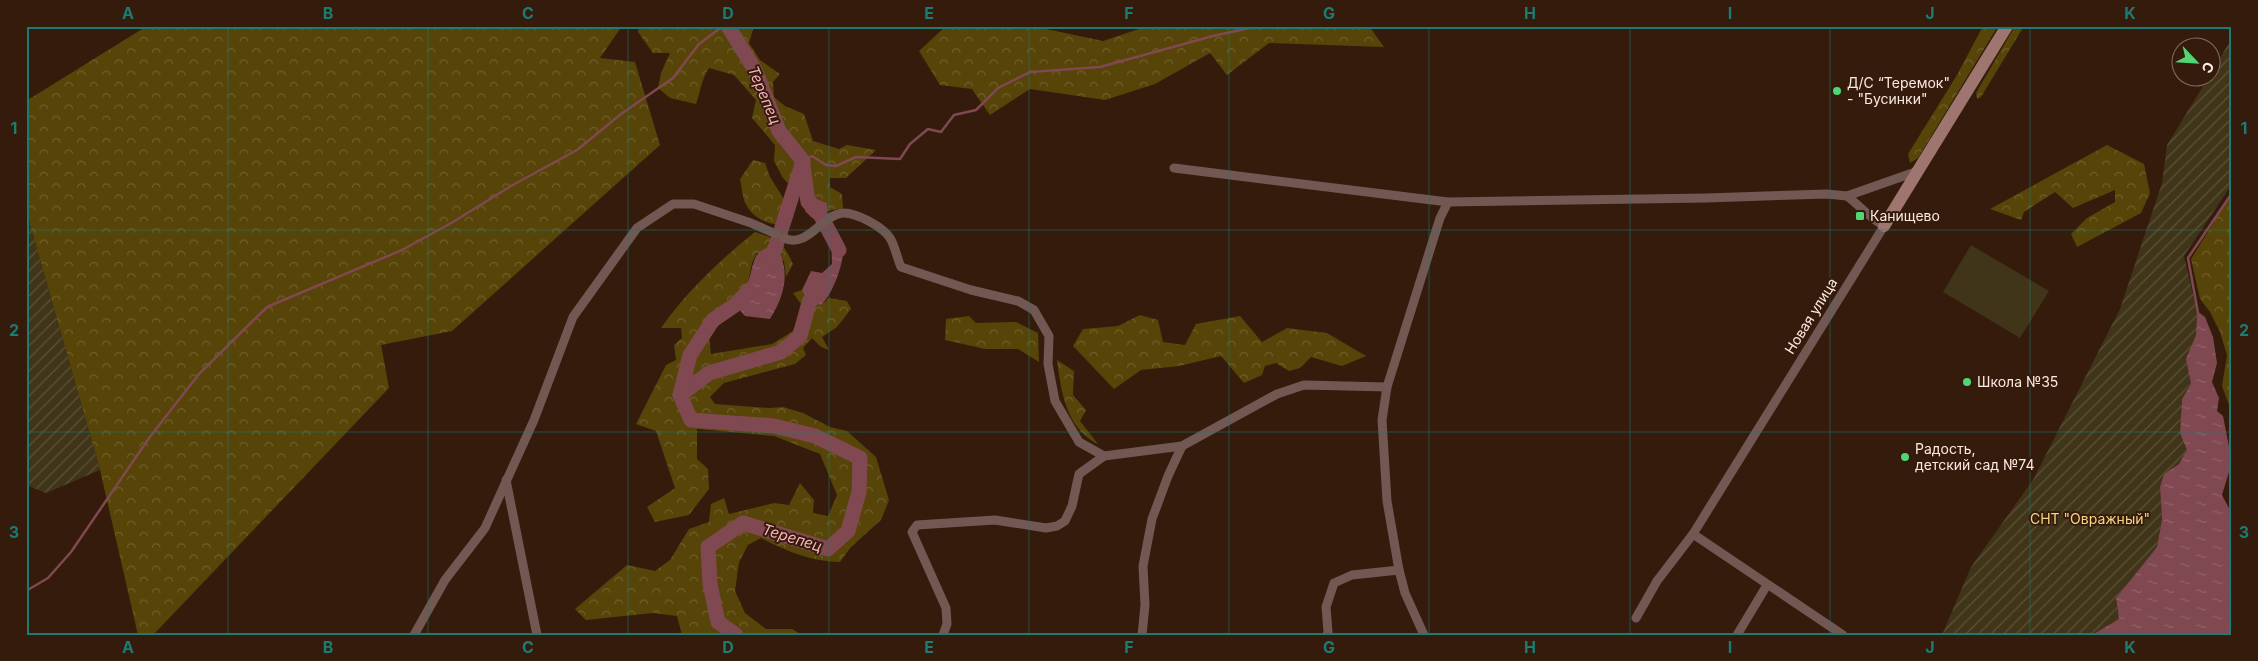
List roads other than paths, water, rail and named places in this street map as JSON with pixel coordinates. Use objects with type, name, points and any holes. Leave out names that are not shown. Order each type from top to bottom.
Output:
[{"type":"street","name":"Новая улица","points":[[1636,618],[1657,581],[1693,534],[2007,26]]},
{"type":"street","points":[[1174,168],[1448,202],[1828,194],[1847,196],[1918,171]]},
{"type":"street","points":[[1847,196],[1865,210],[1873,220],[1884,226]]},
{"type":"street","points":[[1424,635],[1406,593],[1400,570],[1387,501],[1382,420],[1387,386],[1440,218],[1448,202]]},
{"type":"street","points":[[414,635],[445,580],[485,528],[534,420],[573,317],[637,228],[673,204],[694,204],[751,223],[788,240],[802,239],[830,219],[843,213],[868,219],[889,237],[901,267],[971,290],[1018,301],[1034,310],[1049,336],[1048,364],[1056,401],[1078,442],[1104,456]]},
{"type":"street","points":[[943,635],[947,624],[946,608],[912,532],[917,525],[995,520],[1046,528],[1057,526],[1065,521],[1072,506],[1079,474],[1104,456],[1182,446],[1277,394],[1304,385],[1387,386]]},
{"type":"street","points":[[1142,635],[1145,605],[1144,566],[1152,519],[1168,476],[1182,446]]},
{"type":"street","points":[[506,480],[537,635]]},
{"type":"street","points":[[1693,534],[1767,585],[1823,619],[1844,635]]},
{"type":"street","points":[[1327,635],[1326,607],[1334,583],[1352,575],[1400,570]]},
{"type":"street","points":[[1737,635],[1767,585]]},
{"type":"water","points":[[815,198],[827,203],[828,211],[817,219],[811,217],[805,211],[808,202]]},
{"type":"water","points":[[831,233],[842,239],[843,253],[838,275],[829,295],[821,305],[809,303],[802,290],[811,271],[822,273],[832,264]]},
{"type":"water","points":[[776,246],[781,255],[785,274],[779,301],[770,319],[745,316],[735,305],[739,292],[748,282],[753,263],[758,254],[762,250]]},
{"type":"water","points":[[2197,311],[2205,317],[2213,337],[2217,363],[2212,382],[2219,398],[2217,411],[2223,416],[2232,462],[2222,495],[2231,512],[2229,545],[2232,547],[2232,635],[2092,635],[2119,619],[2116,598],[2157,547],[2162,519],[2160,487],[2164,474],[2179,464],[2187,450],[2180,433],[2182,399],[2191,384],[2186,359],[2196,335]]},
{"type":"waterway","points":[[26,591],[48,578],[71,552],[149,438],[199,374],[267,307],[402,250],[577,150],[621,114],[673,78],[699,44],[723,26]]},
{"type":"waterway","name":"Терепец","points":[[728,26],[755,70],[779,131],[803,161],[776,246],[768,263]]},
{"type":"waterway","points":[[803,161],[812,156],[826,165],[836,166],[856,157],[900,159],[910,144],[928,129],[941,132],[954,115],[976,110],[998,88],[1030,72],[1100,67],[1213,36],[1259,26]]},
{"type":"waterway","points":[[1303,26],[1343,26]]},
{"type":"waterway","name":"Терепец","points":[[803,166],[808,202],[821,216],[839,250]]},
{"type":"waterway","points":[[2198,313],[2188,258],[2232,193]]},
{"type":"waterway","name":"Терепец","points":[[680,395],[709,373],[781,352],[800,336],[809,303],[821,288]]},
{"type":"waterway","name":"Терепец","points":[[736,635],[718,622],[710,584],[708,547],[743,523],[828,549],[848,531],[859,492],[860,458],[815,436],[774,426],[691,420],[680,395],[690,355],[713,320],[735,305],[749,290]]},
{"type":"place","name":"Д/С “Теремок\" - \"Бусинки\"","points":[[1837,91]]},
{"type":"place","name":"Канищево","points":[[1860,216]]},
{"type":"place","name":"Школа №35","points":[[1967,382]]},
{"type":"place","name":"Радость, детский сад №74","points":[[1905,457]]},
{"type":"park label","name":"СНТ \"Овражный\"","points":[[2090,519]]}]
